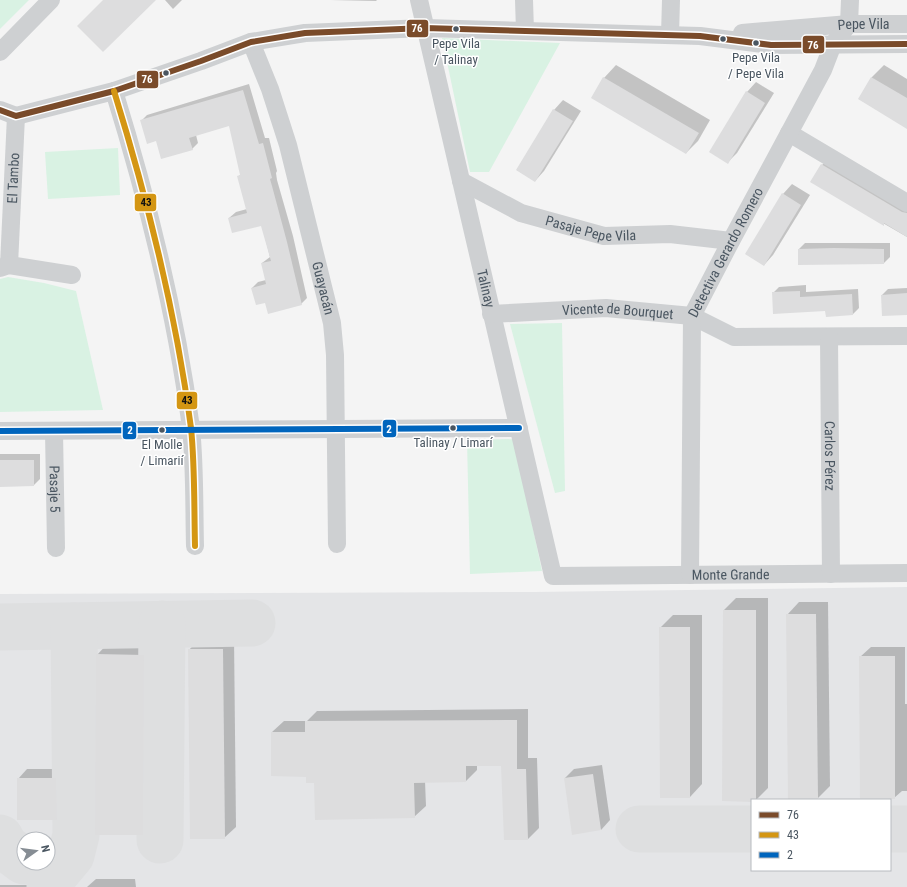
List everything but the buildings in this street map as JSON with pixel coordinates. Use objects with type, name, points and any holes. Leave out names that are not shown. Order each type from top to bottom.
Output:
[{"type":"street","points":[[0,52],[51,0]]},
{"type":"street","name":"Talinay","points":[[419,0],[491,314],[554,576]]},
{"type":"street","points":[[524,0],[525,31]]},
{"type":"street","points":[[670,35],[671,0]]},
{"type":"street","points":[[849,24],[850,0]]},
{"type":"street","name":"Pepe Vila","points":[[700,36],[849,24],[907,24]]},
{"type":"street","name":"Detectiva Gerardo Romero","points":[[690,575],[692,316],[824,70],[834,44],[849,24]]},
{"type":"street","name":"Pepe Vila","points":[[8,113],[114,91],[252,42],[305,33],[425,28],[700,36],[771,45],[907,44]]},
{"type":"street","name":"Guayacán","points":[[252,42],[270,89],[288,144],[328,305],[335,354],[337,544]]},
{"type":"street","points":[[114,91],[137,166],[159,254],[178,348],[191,430],[195,546]]},
{"type":"street","name":"El Tambo","points":[[8,113],[5,267],[72,275]]},
{"type":"street","points":[[789,133],[907,203]]},
{"type":"street","name":"Pasaje Pepe Vila","points":[[461,181],[521,213],[604,236],[670,234],[731,241]]},
{"type":"street","name":"Vicente de Bourquet","points":[[491,314],[606,308],[692,316],[734,337],[829,338],[907,336]]},
{"type":"street","name":"Carlos Pérez","points":[[829,338],[831,574]]},
{"type":"street","points":[[0,431],[519,428]]},
{"type":"street","name":"Pasaje 5","points":[[54,431],[56,548]]},
{"type":"street","name":"Monte Grande","points":[[554,576],[907,573]]},
{"type":"shaded area","points":[[907,587],[907,887],[0,887],[0,594],[534,592]]},
{"type":"green space","points":[[0,0],[29,0],[0,29]]},
{"type":"green space","points":[[442,38],[560,43],[489,172],[470,172]]},
{"type":"green space","points":[[118,148],[120,195],[48,199],[45,152]]},
{"type":"green space","points":[[8,277],[44,283],[76,291],[103,410],[0,412],[0,279]]},
{"type":"green space","points":[[562,323],[565,491],[555,493],[510,324]]},
{"type":"green space","points":[[514,439],[542,571],[470,574],[467,440]]},
{"type":"taxiway","points":[[0,627],[252,623]]},
{"type":"taxiway","points":[[160,840],[162,624]]},
{"type":"taxiway","points":[[50,887],[50,880],[71,855],[76,835],[74,626]]},
{"type":"taxiway","points":[[639,829],[751,829]]},
{"type":"taxiway","points":[[891,829],[907,829]]},
{"type":"taxiway","points":[[0,838],[5,847],[16,855]]},
{"type":"transit line","name":"76","points":[[0,110],[16,116],[114,91],[251,42],[305,33],[425,28],[700,36],[771,45],[907,44]]},
{"type":"transit line","name":"43","points":[[114,91],[160,258],[185,385],[191,428],[194,472],[195,546]]},
{"type":"transit line","name":"2","points":[[0,431],[519,428]]},
{"type":"place","name":"Pepe Vila / Talinay","points":[[456,29]]},
{"type":"place","name":"Pepe Vila / Pepe Vila","points":[[756,43]]},
{"type":"place","name":"Talinay / Limarí","points":[[453,428]]},
{"type":"place","name":"El Molle / Limarií","points":[[162,430]]}]
